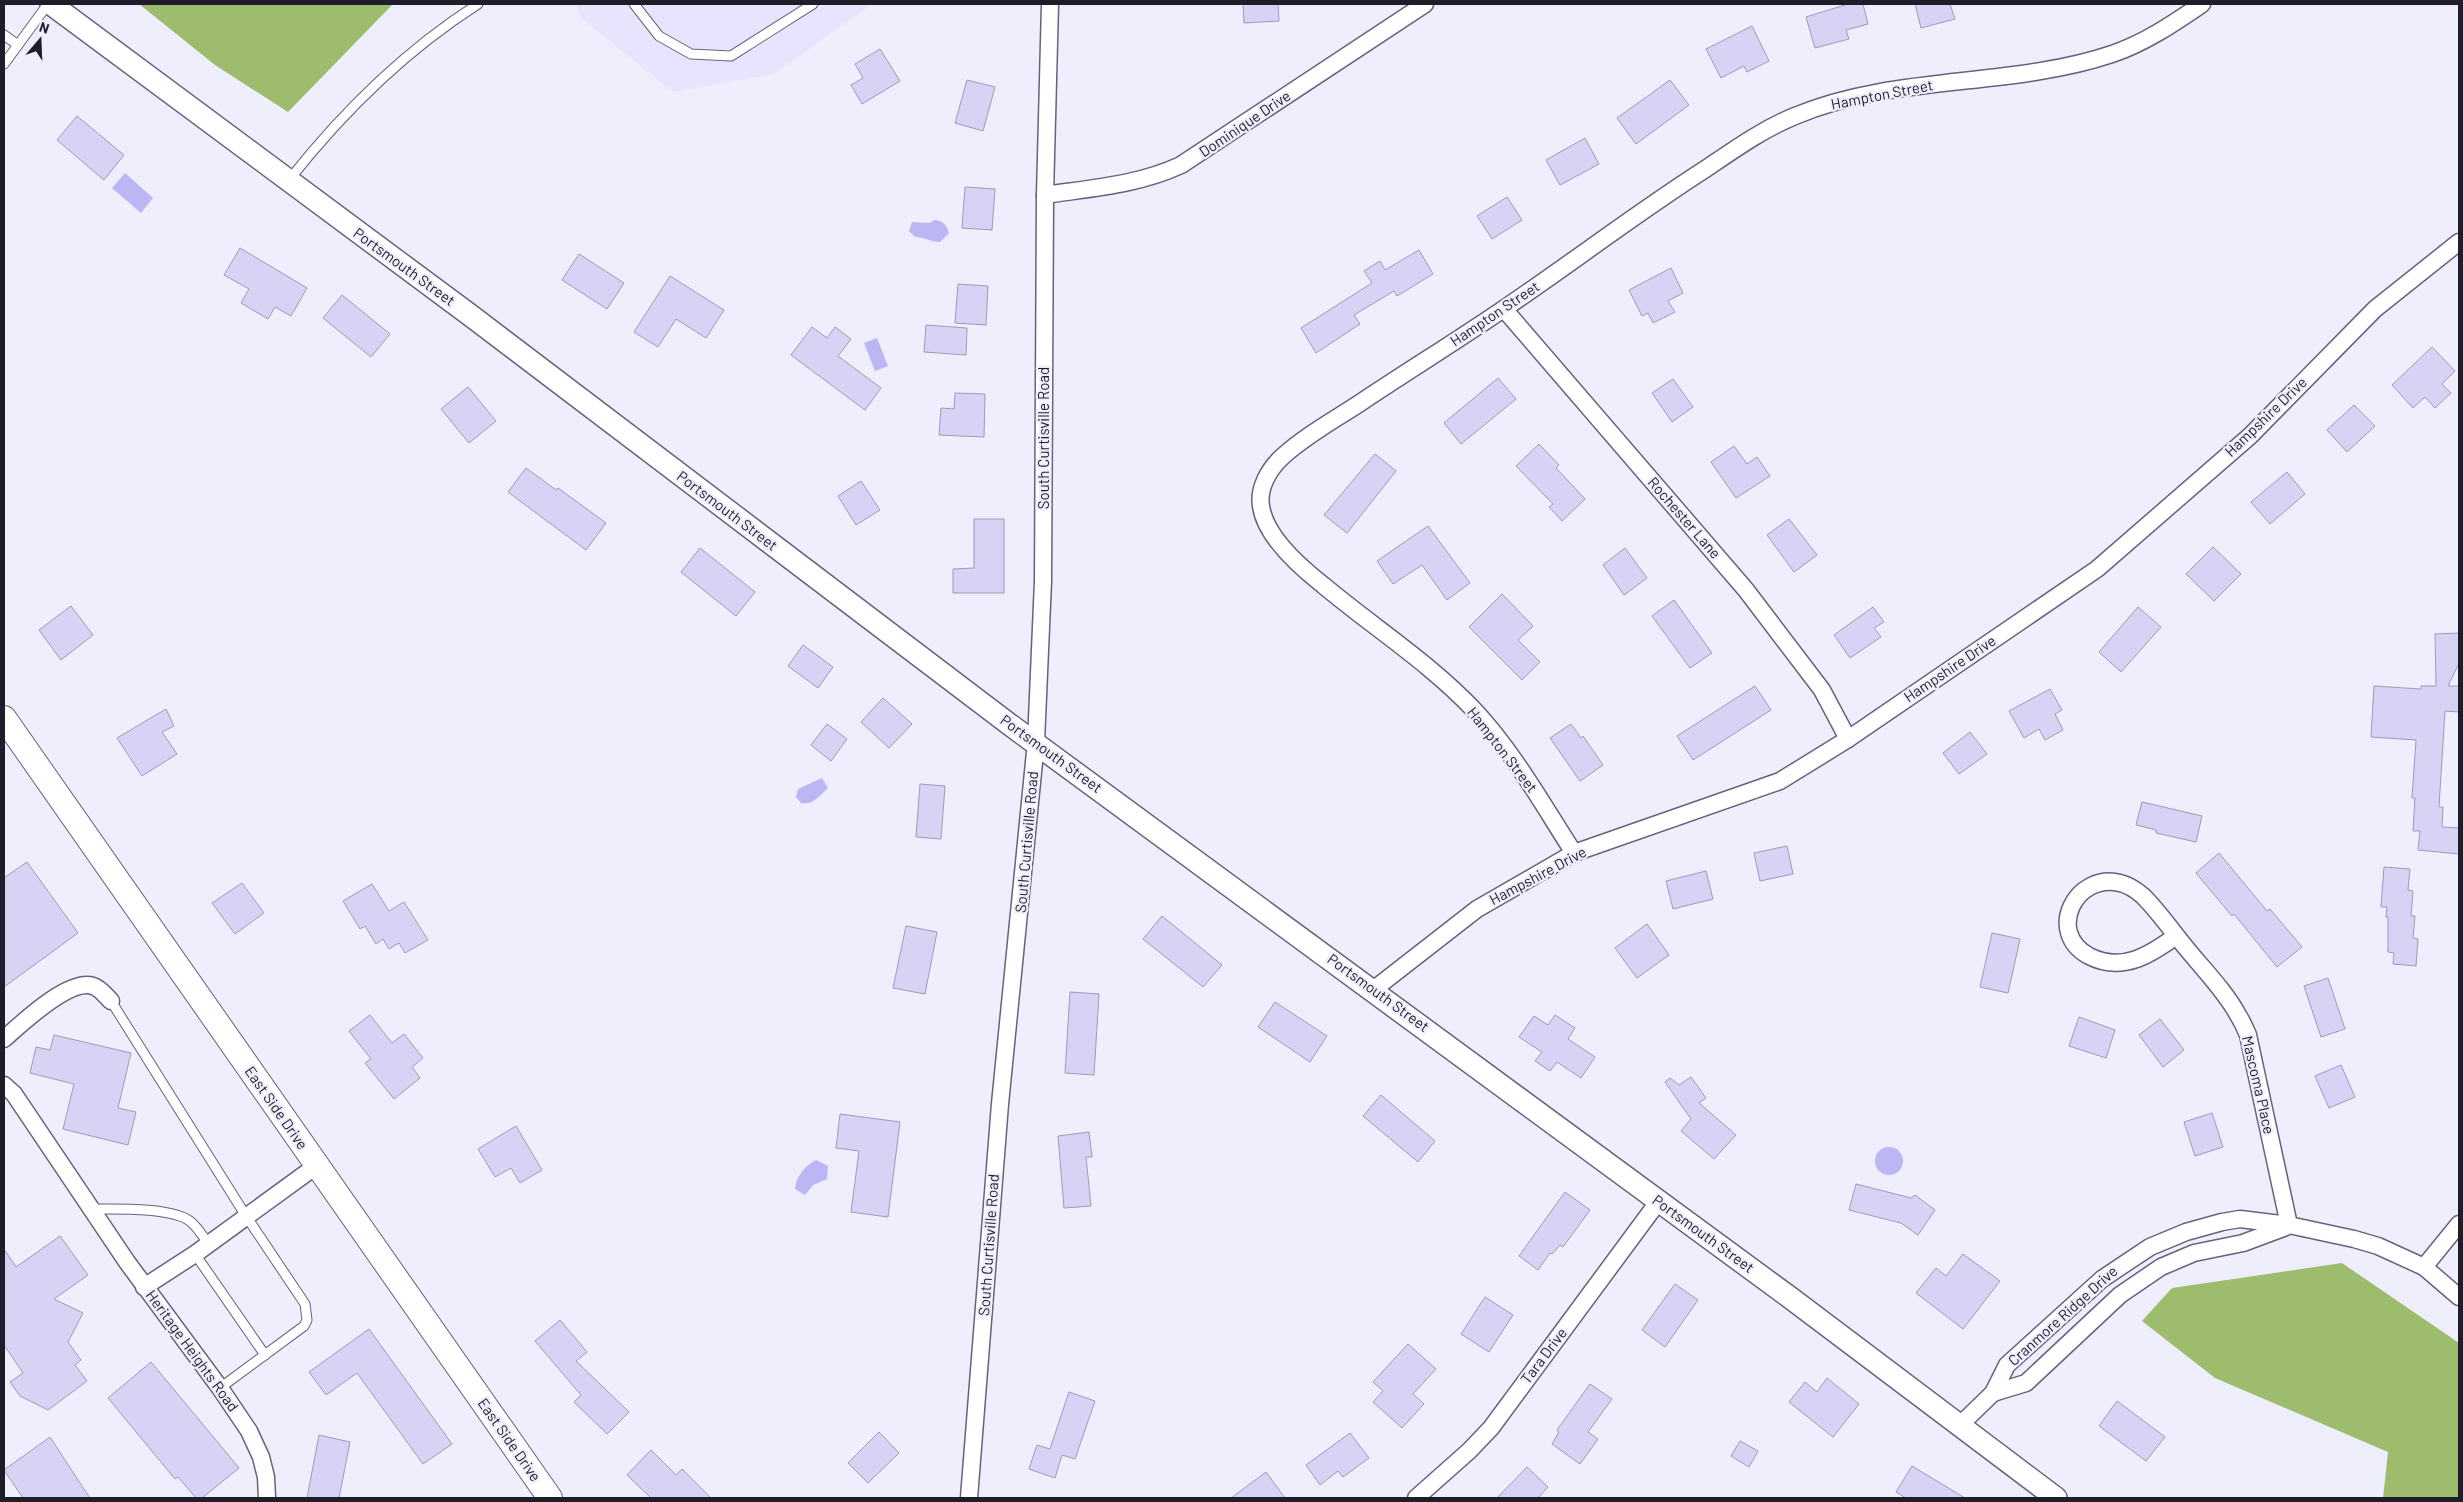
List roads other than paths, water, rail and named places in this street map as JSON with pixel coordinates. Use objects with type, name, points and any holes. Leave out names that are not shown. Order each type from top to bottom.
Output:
[{"type":"main road","name":"East Side Drive","points":[[4,718],[550,1498]]},
{"type":"street","name":"Portsmouth Street","points":[[50,4],[1036,742],[2056,1498]]},
{"type":"street","name":"South Curtisville Road","points":[[968,1498],[1000,1104],[1036,742],[1043,581],[1045,195],[1050,4]]},
{"type":"street","name":"Dominique Drive","points":[[1045,195],[1131,183],[1158,176],[1181,165],[1425,4]]},
{"type":"street","name":"Hampton Street","points":[[1574,854],[1523,772],[1475,711],[1418,659],[1357,613],[1299,565],[1268,527],[1260,504],[1265,478],[1280,459],[1321,428],[1504,309],[1676,188],[1767,129],[1796,115],[1838,101],[1911,88],[2015,74],[2114,54],[2161,31],[2202,4]]},
{"type":"street","name":"Hampshire Drive","points":[[1373,990],[1476,909],[1574,854],[1780,781],[1848,738],[2097,569],[2250,436],[2375,309],[2459,242]]},
{"type":"street","name":"Rochester Lane","points":[[1504,309],[1746,590],[1822,690],[1848,738]]},
{"type":"street","name":"Mascoma Place","points":[[2176,936],[2150,955],[2134,961],[2109,962],[2095,959],[2082,952],[2073,943],[2068,930],[2068,916],[2073,903],[2081,892],[2093,885],[2106,882],[2120,882],[2133,888],[2143,897],[2176,936],[2224,993],[2238,1014],[2248,1035],[2289,1225]]},
{"type":"street","points":[[4,1040],[49,1003],[67,990],[80,985],[93,986],[111,1001]]},
{"type":"street","points":[[4,1085],[14,1094],[144,1287]]},
{"type":"street","name":"Heritage Heights Road","points":[[267,1498],[266,1478],[261,1457],[248,1431],[220,1388],[144,1287],[202,1249],[316,1166]]},
{"type":"street","name":"Tara Drive","points":[[1416,1498],[1470,1451],[1491,1428],[1658,1202]]},
{"type":"street","name":"Cranmore Ridge Drive","points":[[1960,1425],[1993,1393],[2007,1365],[2102,1279],[2150,1247],[2186,1232],[2222,1222],[2240,1219],[2289,1225],[2354,1239],[2400,1255],[2424,1267],[2459,1297]]},
{"type":"street","points":[[2424,1267],[2459,1224]]},
{"type":"street","name":"Cranmore Ridge Drive","points":[[1993,1393],[2026,1383],[2120,1295],[2161,1267],[2194,1253],[2243,1243],[2289,1225]]},
{"type":"lane","points":[[4,64],[50,4]]},
{"type":"lane","points":[[288,181],[390,72],[437,33],[478,4]]},
{"type":"lane","points":[[634,4],[658,36],[691,54],[731,56],[813,4]]},
{"type":"lane","points":[[4,35],[18,44]]},
{"type":"lane","points":[[111,1001],[246,1216],[305,1304],[307,1312],[304,1326],[220,1388]]},
{"type":"lane","points":[[91,1209],[138,1209],[179,1216],[191,1222],[202,1249],[265,1355]]}]
